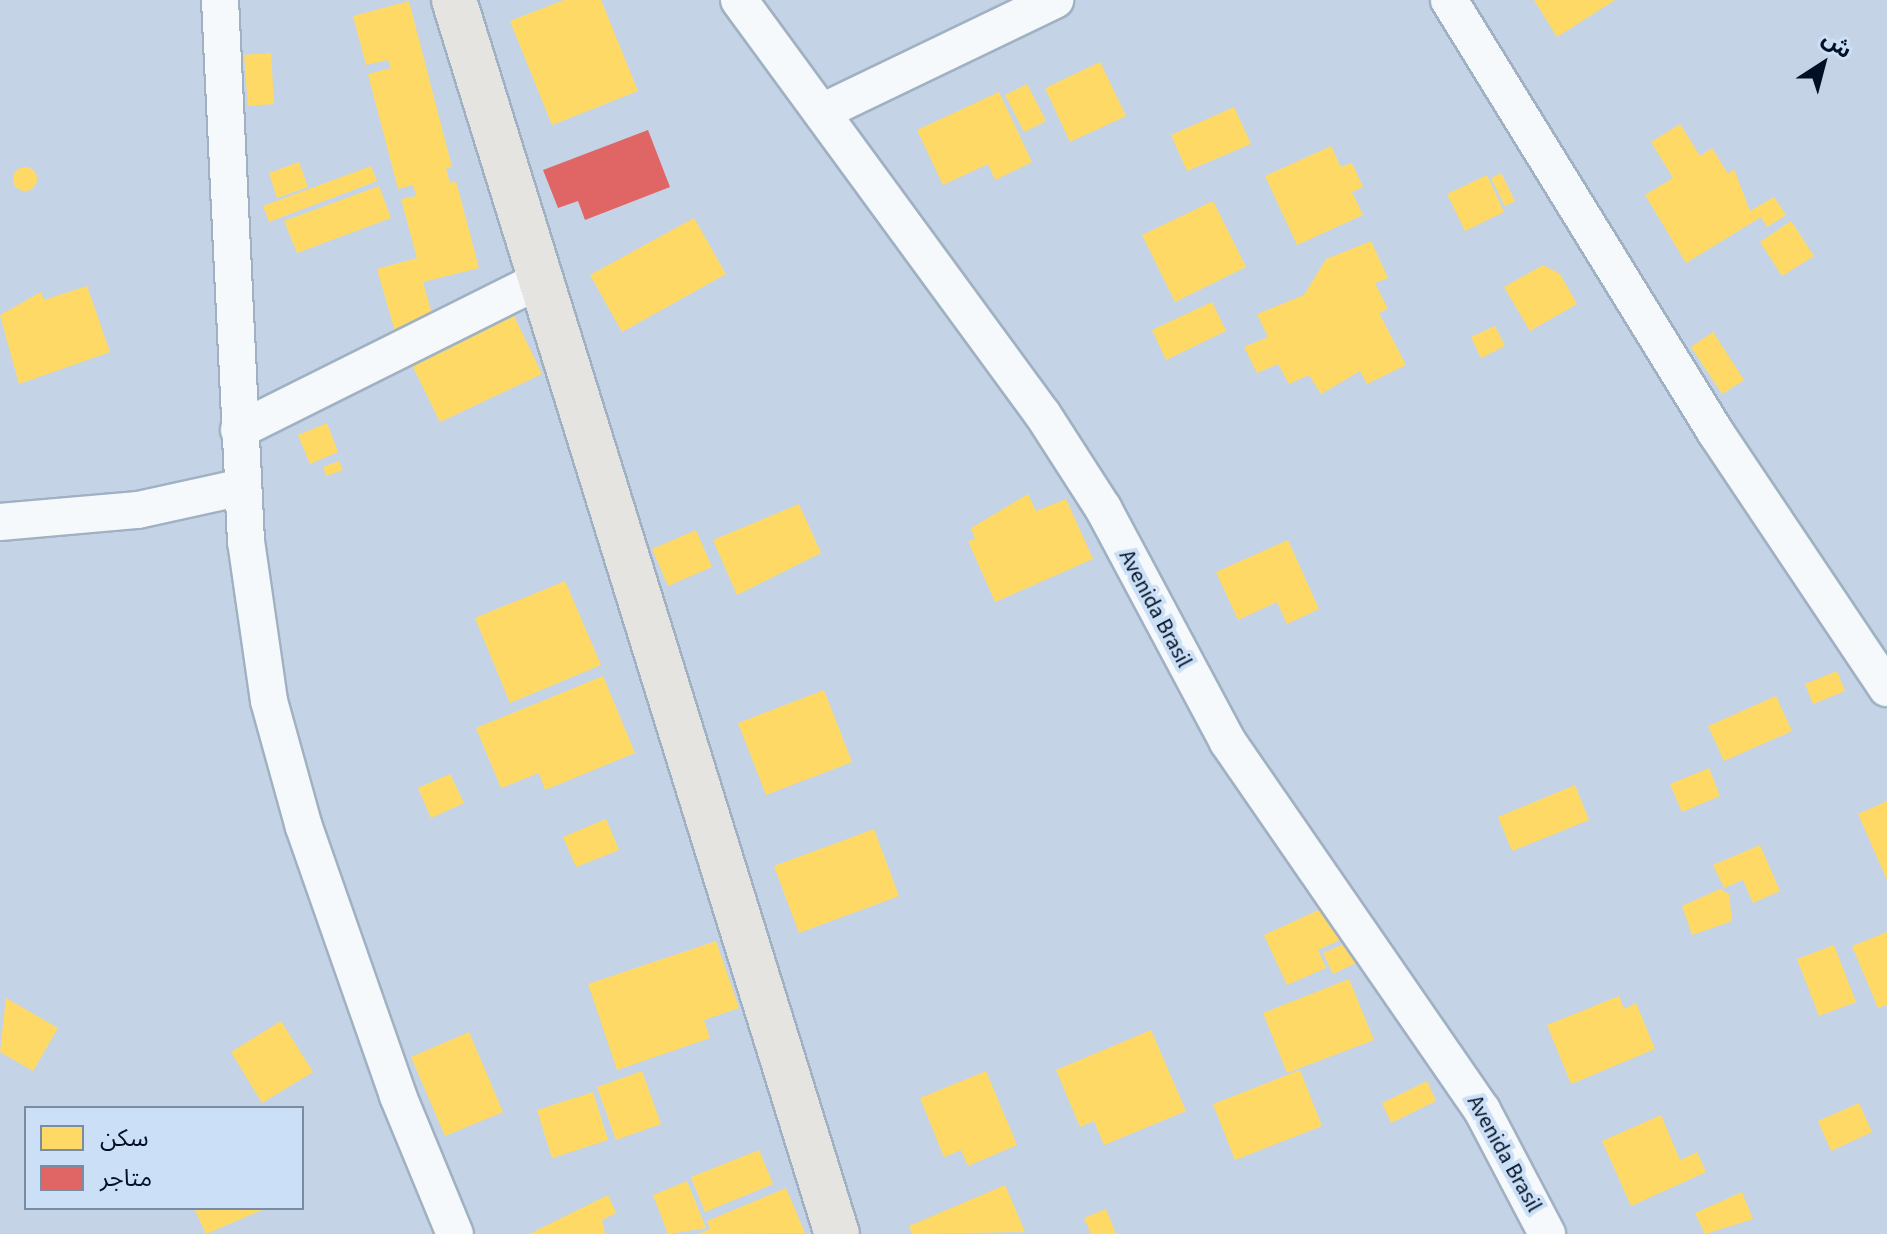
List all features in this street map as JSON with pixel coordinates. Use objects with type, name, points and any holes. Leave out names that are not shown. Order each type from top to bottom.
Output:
[{"type":"main road","points":[[454,0],[538,281],[837,1234]]},
{"type":"street","points":[[220,0],[239,430],[269,701],[304,827],[398,1096],[455,1234]]},
{"type":"street","name":"Avenida Brasil","points":[[739,0],[1069,455],[1228,742],[1482,1110],[1547,1234]]},
{"type":"street","points":[[822,112],[1055,0]]},
{"type":"street","points":[[1449,0],[1716,433],[1887,688]]},
{"type":"street","points":[[239,430],[538,281]]},
{"type":"street","points":[[0,522],[138,510],[243,487]]},
{"type":"building: سكن","points":[[564,0],[601,0],[638,91],[552,125],[510,21]]},
{"type":"building: سكن","points":[[1534,0],[1615,0],[1557,37]]},
{"type":"building: سكن","points":[[409,1],[452,167],[446,168],[450,183],[456,181],[479,268],[423,282],[435,324],[396,335],[377,269],[417,258],[401,199],[416,196],[413,185],[398,189],[368,74],[391,68],[388,60],[366,65],[353,16]]},
{"type":"building: سكن","points":[[271,53],[274,104],[248,106],[244,55]]},
{"type":"building: سكن","points":[[1100,62],[1126,116],[1070,142],[1045,88]]},
{"type":"building: سكن","points":[[1027,84],[1046,121],[1024,132],[1005,95]]},
{"type":"building: سكن","points":[[999,92],[1032,162],[995,180],[988,164],[943,185],[917,130]]},
{"type":"building: سكن","points":[[1234,107],[1251,144],[1187,171],[1171,135]]},
{"type":"building: سكن","points":[[1680,124],[1700,156],[1712,148],[1728,174],[1734,169],[1750,211],[1774,197],[1786,215],[1767,227],[1761,217],[1686,263],[1645,195],[1673,178],[1651,142]]},
{"type":"building: سكن","points":[[1331,146],[1341,167],[1352,163],[1363,187],[1352,192],[1363,215],[1297,245],[1265,176]]},
{"type":"building: سكن","points":[[299,162],[308,187],[277,198],[269,173]]},
{"type":"building: سكن","points":[[371,166],[377,181],[269,222],[263,206]]},
{"type":"building: سكن","points":[[25,167],[34,170],[37,179],[34,188],[25,191],[16,188],[13,179],[16,170]]},
{"type":"building: سكن","points":[[1501,173],[1515,201],[1505,206],[1491,178]]},
{"type":"building: سكن","points":[[1487,175],[1504,212],[1465,231],[1447,194]]},
{"type":"building: سكن","points":[[379,186],[391,218],[297,253],[284,221]]},
{"type":"building: سكن","points":[[1213,201],[1246,267],[1175,302],[1142,235]]},
{"type":"building: سكن","points":[[694,218],[726,274],[622,332],[590,275]]},
{"type":"building: سكن","points":[[1791,221],[1814,256],[1782,276],[1760,242]]},
{"type":"building: سكن","points":[[1371,241],[1388,278],[1375,283],[1388,309],[1379,313],[1406,365],[1367,384],[1360,371],[1321,394],[1309,375],[1289,384],[1278,364],[1257,373],[1244,347],[1268,337],[1257,314],[1304,295],[1326,259]]},
{"type":"building: سكن","points":[[1543,265],[1560,274],[1577,304],[1530,331],[1504,287]]},
{"type":"building: سكن","points":[[87,286],[110,352],[19,384],[0,315],[41,292],[44,300]]},
{"type":"building: سكن","points":[[1212,302],[1226,331],[1166,360],[1152,330]]},
{"type":"building: سكن","points":[[512,312],[542,374],[440,422],[410,361]]},
{"type":"building: سكن","points":[[1495,326],[1505,346],[1481,358],[1471,337]]},
{"type":"building: سكن","points":[[1713,332],[1744,380],[1722,394],[1691,347]]},
{"type":"building: سكن","points":[[327,423],[338,452],[310,464],[298,435]]},
{"type":"building: سكن","points":[[339,461],[343,470],[326,476],[323,467]]},
{"type":"building: سكن","points":[[1028,494],[1036,511],[1066,499],[1093,559],[995,602],[968,541],[975,539],[971,528]]},
{"type":"building: سكن","points":[[799,504],[821,553],[737,595],[713,540]]},
{"type":"building: سكن","points":[[696,530],[712,567],[668,586],[652,549]]},
{"type":"building: سكن","points":[[1288,540],[1319,609],[1287,624],[1277,602],[1238,620],[1216,572]]},
{"type":"building: سكن","points":[[565,581],[601,665],[510,703],[475,618]]},
{"type":"building: سكن","points":[[1837,671],[1845,691],[1813,704],[1805,684]]},
{"type":"building: سكن","points":[[603,676],[635,753],[545,790],[539,773],[501,788],[476,728]]},
{"type":"building: سكن","points":[[824,690],[852,762],[766,795],[738,723]]},
{"type":"building: سكن","points":[[1776,696],[1792,731],[1724,761],[1708,726]]},
{"type":"building: سكن","points":[[1709,768],[1720,796],[1682,812],[1670,784]]},
{"type":"building: سكن","points":[[450,774],[464,803],[431,818],[418,788]]},
{"type":"building: سكن","points":[[1575,785],[1589,820],[1512,851],[1498,817]]},
{"type":"building: سكن","points":[[1887,801],[1887,880],[1858,814]]},
{"type":"building: سكن","points":[[606,819],[619,850],[576,867],[563,837]]},
{"type":"building: سكن","points":[[874,829],[899,896],[799,933],[774,866]]},
{"type":"building: سكن","points":[[1760,845],[1780,891],[1753,903],[1743,880],[1724,888],[1713,865]]},
{"type":"building: سكن","points":[[1720,889],[1729,894],[1732,921],[1692,935],[1682,906]]},
{"type":"building: سكن","points":[[1332,904],[1347,937],[1318,950],[1326,968],[1287,985],[1264,935]]},
{"type":"building: سكن","points":[[1887,932],[1887,1005],[1878,1008],[1852,946]]},
{"type":"building: سكن","points":[[716,941],[739,1008],[704,1020],[710,1038],[617,1070],[588,984]]},
{"type":"building: سكن","points":[[1349,942],[1358,962],[1333,974],[1323,953]]},
{"type":"building: سكن","points":[[1834,945],[1856,1002],[1819,1016],[1797,959]]},
{"type":"building: سكن","points":[[1349,979],[1374,1040],[1287,1073],[1263,1013]]},
{"type":"building: سكن","points":[[1619,996],[1624,1009],[1636,1003],[1655,1049],[1571,1084],[1547,1025]]},
{"type":"building: سكن","points":[[6,998],[58,1028],[33,1071],[0,1052]]},
{"type":"building: سكن","points":[[281,1021],[313,1072],[262,1103],[231,1052]]},
{"type":"building: سكن","points":[[1151,1030],[1186,1111],[1104,1145],[1094,1121],[1080,1127],[1056,1070]]},
{"type":"building: سكن","points":[[469,1032],[503,1112],[445,1136],[411,1057]]},
{"type":"building: سكن","points":[[1300,1070],[1322,1126],[1235,1160],[1213,1104]]},
{"type":"building: سكن","points":[[642,1071],[661,1124],[616,1140],[597,1087]]},
{"type":"building: سكن","points":[[986,1071],[1017,1145],[968,1166],[961,1150],[944,1157],[920,1098]]},
{"type":"building: سكن","points":[[1427,1081],[1436,1101],[1391,1123],[1382,1103]]},
{"type":"building: سكن","points":[[593,1092],[608,1140],[552,1158],[537,1110]]},
{"type":"building: سكن","points":[[1859,1103],[1872,1132],[1831,1151],[1818,1121]]},
{"type":"building: سكن","points":[[1661,1115],[1680,1160],[1697,1152],[1706,1172],[1631,1206],[1602,1141]]},
{"type":"building: سكن","points":[[759,1150],[773,1184],[705,1212],[691,1177]]},
{"type":"building: سكن","points":[[687,1181],[706,1228],[668,1234],[653,1195]]},
{"type":"building: سكن","points":[[1005,1185],[1025,1232],[912,1234],[909,1226]]},
{"type":"building: سكن","points":[[786,1188],[805,1233],[698,1234],[710,1229],[707,1221]]},
{"type":"building: سكن","points":[[1742,1192],[1753,1219],[1705,1234],[1695,1213]]},
{"type":"building: سكن","points":[[608,1195],[616,1213],[602,1220],[605,1234],[529,1234]]},
{"type":"building: سكن","points":[[1106,1209],[1116,1234],[1091,1234],[1084,1218]]},
{"type":"building: سكن","points":[[195,1210],[262,1210],[206,1234]]},
{"type":"building: متاجر","points":[[648,130],[670,187],[585,220],[578,201],[558,208],[543,170]]}]
